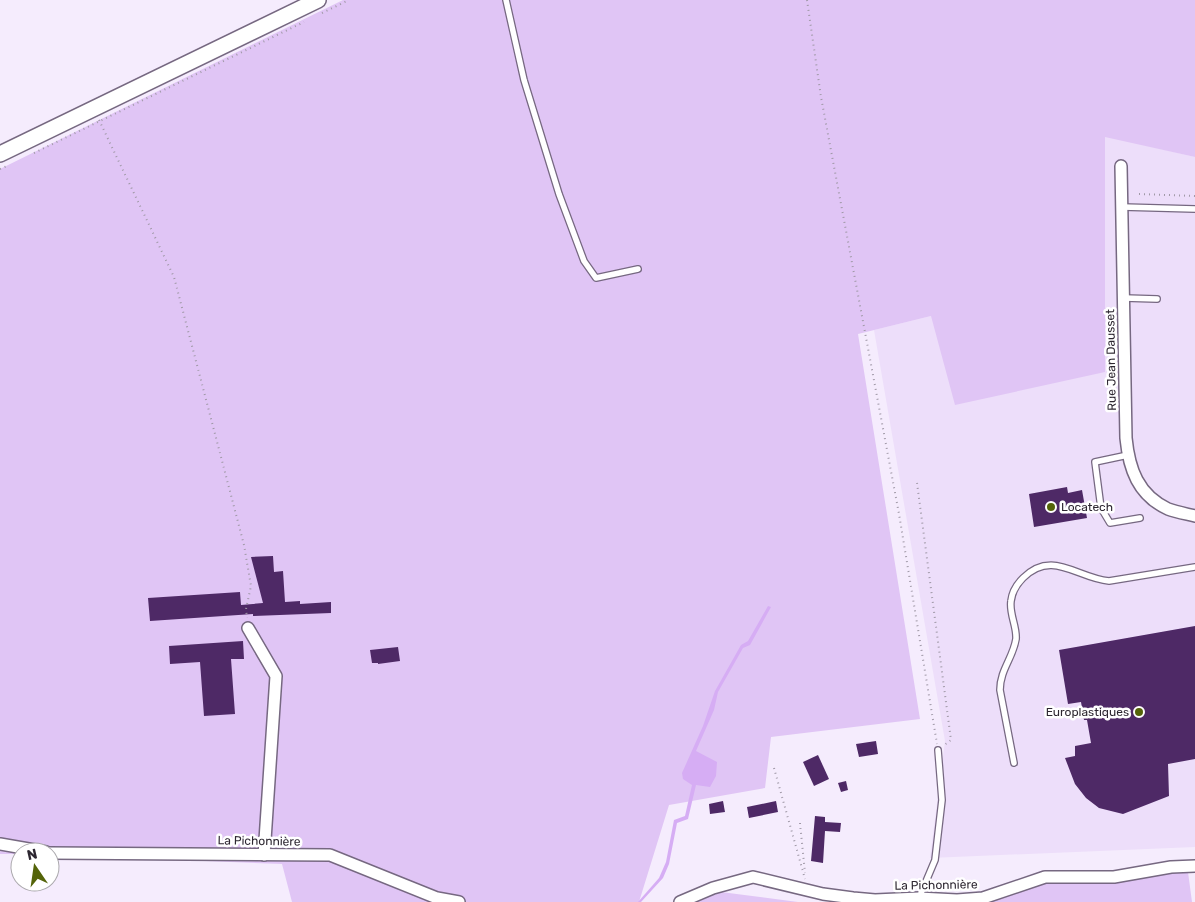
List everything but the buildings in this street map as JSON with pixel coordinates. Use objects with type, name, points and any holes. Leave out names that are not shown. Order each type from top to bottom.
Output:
[{"type":"street","points":[[4,159],[97,115],[318,0]]},
{"type":"street","name":"Rue Jean Dausset","points":[[1121,166],[1126,438],[1128,456],[1132,472],[1146,494],[1168,509],[1195,516]]},
{"type":"street","points":[[248,628],[276,676],[264,855]]},
{"type":"street","name":"La Pichonnière","points":[[60,853],[330,855],[437,898],[459,902]]},
{"type":"street","name":"La Pichonnière","points":[[680,902],[713,888],[753,877],[804,883],[823,894],[876,900],[920,898],[957,900],[983,898],[1045,877],[1114,877],[1170,867],[1195,866]]},
{"type":"lane","points":[[506,0],[524,80],[559,194],[584,261],[596,278],[638,269]]},
{"type":"lane","points":[[1122,207],[1195,209]]},
{"type":"lane","points":[[1124,298],[1157,299]]},
{"type":"lane","points":[[1128,456],[1095,462],[1101,508],[1110,523],[1140,518]]},
{"type":"lane","points":[[1014,763],[1000,682],[1002,672],[1014,648],[1016,638],[1016,630],[1010,609],[1011,599],[1020,581],[1033,570],[1047,565],[1059,565],[1097,580],[1109,581],[1195,567]]},
{"type":"lane","points":[[920,898],[935,860],[942,800],[938,750]]},
{"type":"path","points":[[314,17],[349,0]]},
{"type":"path","points":[[806,0],[823,106],[899,514],[938,750],[951,740],[917,483]]},
{"type":"path","points":[[34,152],[97,115],[306,21]]},
{"type":"path","points":[[97,115],[174,278],[244,545],[251,586],[246,610],[248,628]]},
{"type":"path","points":[[0,169],[4,159]]},
{"type":"path","points":[[1139,194],[1195,196]]},
{"type":"path","points":[[774,768],[804,883]]},
{"type":"path","points":[[800,823],[804,883]]},
{"type":"shaded area","points":[[343,0],[1195,0],[1195,157],[1105,137],[1105,372],[955,405],[931,316],[858,334],[920,719],[771,737],[765,788],[669,805],[639,902],[292,902],[282,864],[60,855],[60,842],[10,842],[10,854],[0,854],[0,169]]},
{"type":"shaded area","points":[[1105,136],[1195,157],[1195,847],[930,858],[945,741],[874,330],[931,316],[1104,372]]},
{"type":"shaded area","points":[[768,606],[771,607],[750,645],[743,648],[718,692],[714,710],[696,751],[717,762],[716,776],[710,787],[696,785],[688,819],[677,823],[669,864],[663,878],[641,902],[638,902],[659,878],[666,862],[674,820],[685,816],[692,785],[683,779],[682,773],[703,726],[715,691],[741,645],[748,641]]},
{"type":"shaded area","points":[[1188,872],[1192,902],[982,902],[1045,877],[1114,877]]},
{"type":"shaded area","points":[[721,892],[798,902],[696,902]]},
{"type":"place","name":"Locatech","points":[[1051,507]]},
{"type":"place","name":"Europlastiques","points":[[1139,712]]}]
